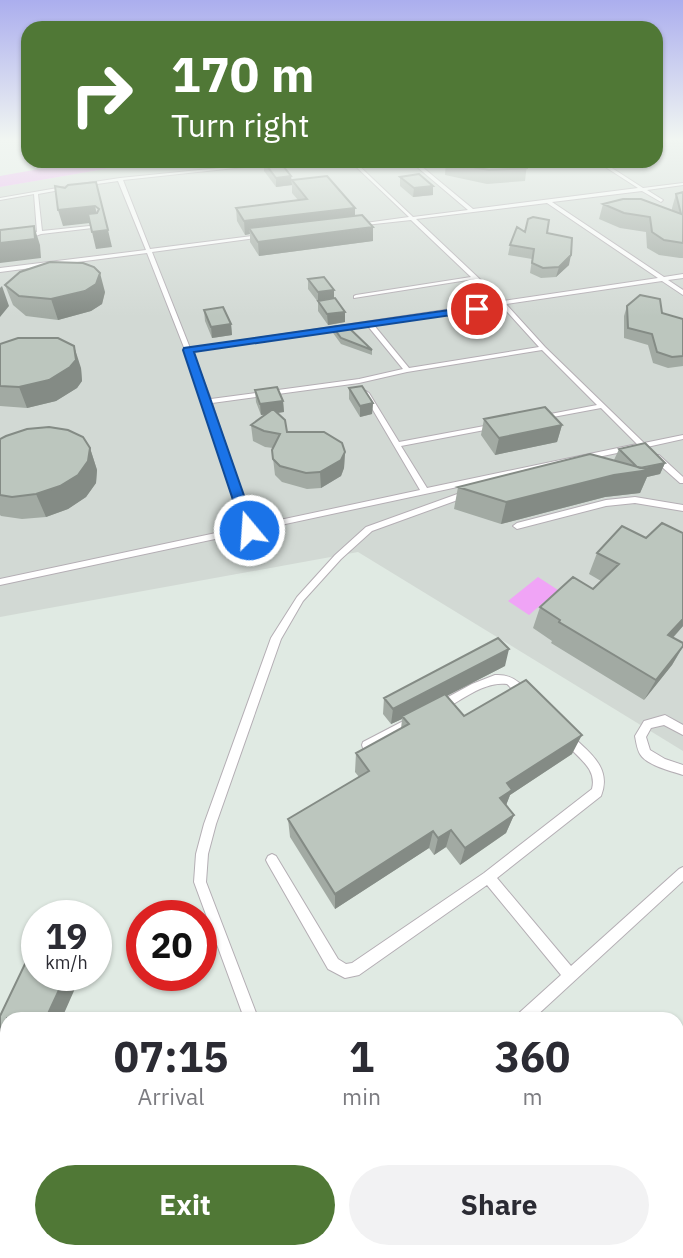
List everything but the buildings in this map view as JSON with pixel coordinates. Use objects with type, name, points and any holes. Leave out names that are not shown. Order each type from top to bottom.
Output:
[{"type":"lane","points":[[37,200],[40,233]]},
{"type":"lane","points":[[128,200],[208,401],[249,530]]},
{"type":"lane","points":[[393,200],[503,304],[543,348],[642,445],[683,481]]},
{"type":"lane","points":[[459,200],[471,210]]},
{"type":"lane","points":[[347,227],[558,200]]},
{"type":"lane","points":[[548,201],[683,293]]},
{"type":"lane","points":[[0,242],[40,233],[99,226]]},
{"type":"lane","points":[[0,270],[267,236]]},
{"type":"lane","points":[[188,350],[370,325],[683,276]]},
{"type":"lane","points":[[356,297],[473,278]]},
{"type":"lane","points":[[370,325],[407,370]]},
{"type":"lane","points":[[208,401],[359,382],[407,370],[543,348]]},
{"type":"lane","points":[[359,382],[423,489]]},
{"type":"lane","points":[[533,419],[602,406]]},
{"type":"lane","points":[[397,445],[506,424]]},
{"type":"lane","points":[[0,582],[249,530],[423,489],[683,437]]},
{"type":"lane","points":[[672,472],[683,470]]},
{"type":"lane","points":[[249,1012],[200,882],[202,854],[209,824],[276,638],[300,599],[338,557],[369,529],[463,495]]},
{"type":"lane","points":[[517,526],[606,503],[635,500],[683,508]]},
{"type":"lane","points":[[367,745],[489,681],[503,678],[511,681],[529,699]]},
{"type":"lane","points":[[683,730],[665,720],[648,724],[640,736],[645,753],[662,763],[683,770]]},
{"type":"lane","points":[[272,860],[333,964],[345,971],[354,970],[488,877],[597,792],[602,783],[600,772],[555,726]]},
{"type":"lane","points":[[530,1012],[683,873]]},
{"type":"lane","points":[[488,877],[570,975]]},
{"type":"shaded area","points":[[0,200],[683,200],[683,751],[358,552],[0,617]]},
{"type":"shaded area","points":[[538,577],[558,590],[529,615],[508,601]]},
{"type":"route","points":[[249,530],[208,401],[188,350],[477,309]]}]
